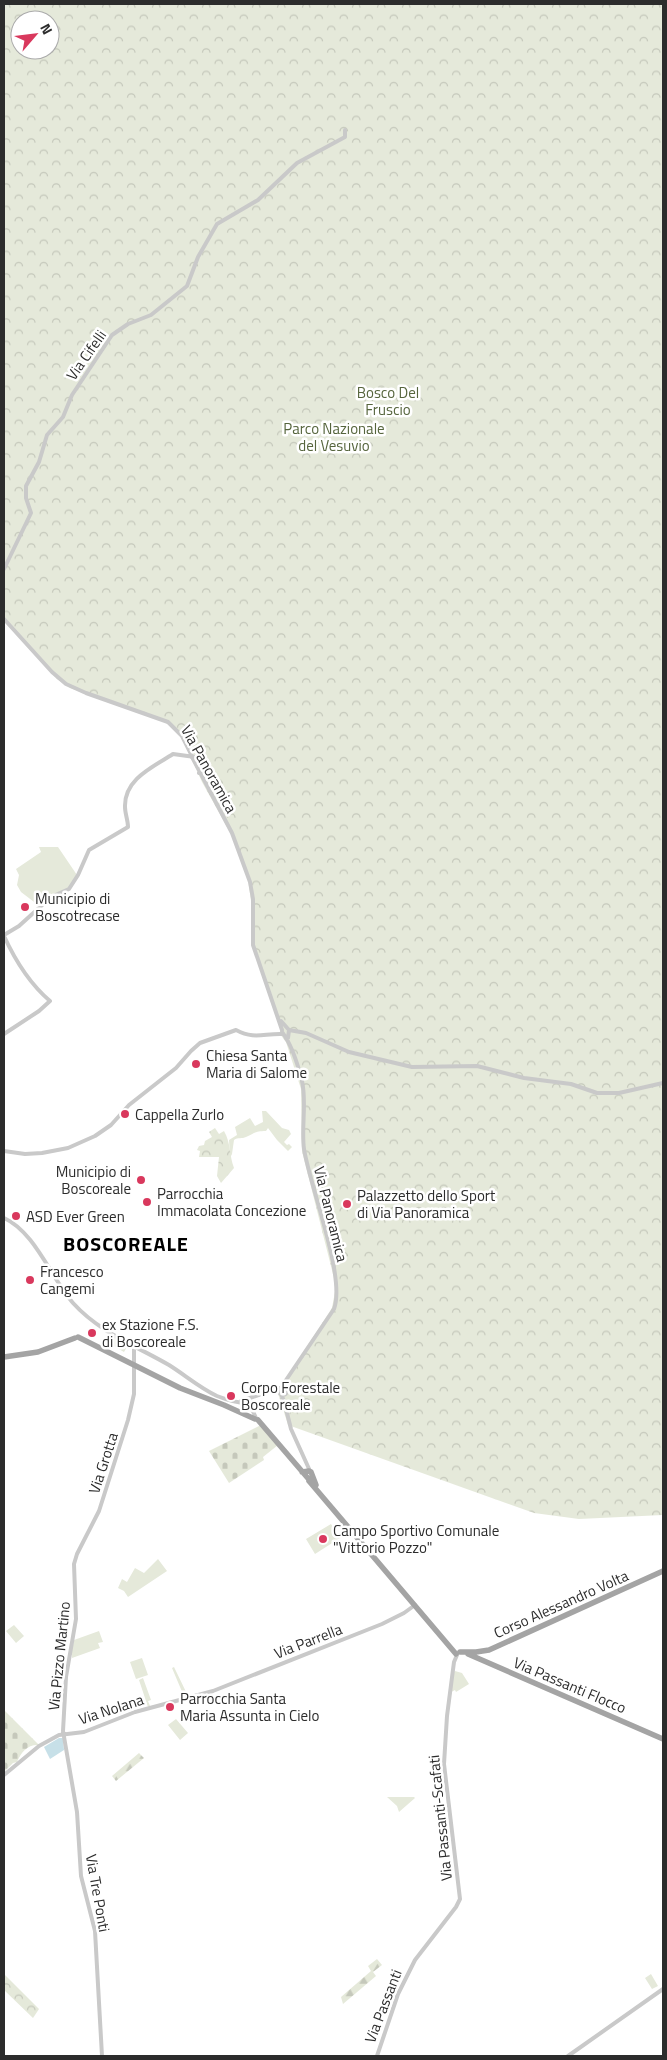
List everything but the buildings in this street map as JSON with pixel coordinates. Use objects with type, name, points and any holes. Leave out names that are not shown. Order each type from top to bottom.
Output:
[{"type":"main road","points":[[4,1357],[38,1352],[77,1337],[180,1388],[224,1404],[257,1419],[308,1474],[317,1490],[415,1605],[459,1653]]},
{"type":"main road","name":"Corso Alessandro Volta","points":[[459,1653],[489,1650],[663,1571]]},
{"type":"main road","name":"Via Passanti Flocco","points":[[459,1653],[663,1739]]},
{"type":"street","name":"Via Cifelli","points":[[4,569],[31,513],[26,498],[26,486],[39,462],[47,435],[63,417],[72,395],[112,335],[128,324],[151,316],[187,286],[198,258],[216,224],[258,200],[297,162],[345,136],[345,130]]},
{"type":"street","name":"Via Panoramica","points":[[4,620],[52,672],[66,684],[168,722],[182,736],[199,773],[232,833],[250,882],[252,892],[253,945],[303,1088],[304,1149],[334,1271],[337,1294],[334,1309],[298,1360],[282,1391],[257,1397],[251,1403],[239,1402],[218,1396],[134,1346]]},
{"type":"street","points":[[4,1034],[39,1011],[50,1001],[20,966],[4,935],[19,926],[51,897],[69,889],[78,875],[89,850],[128,827],[125,806],[131,785],[138,776],[173,754],[201,757],[203,761],[199,773]]},
{"type":"street","points":[[4,1151],[34,1154],[68,1148],[103,1132],[129,1104],[176,1068],[191,1050],[200,1043],[236,1030],[250,1036],[260,1037],[285,1032],[306,1033],[362,1056],[412,1067],[477,1066],[524,1078],[571,1084],[596,1093],[619,1093],[663,1083]]},
{"type":"street","points":[[4,1218],[18,1228],[43,1259],[59,1286],[74,1304],[100,1327],[134,1346]]},
{"type":"street","name":"Via Grotta","points":[[76,1581],[76,1557],[99,1511],[128,1420],[134,1394],[134,1346]]},
{"type":"street","points":[[282,1391],[288,1420],[308,1474]]},
{"type":"street","points":[[251,1403],[257,1419]]},
{"type":"street","name":"Via Pizzo Martino","points":[[64,1734],[66,1671],[76,1619],[76,1581]]},
{"type":"street","name":"Via Parrella","points":[[206,1693],[382,1624],[415,1605]]},
{"type":"street","name":"Via Passanti-Scafati","points":[[448,1917],[458,1904],[460,1895],[453,1850],[444,1758],[447,1709],[454,1662],[459,1653]]},
{"type":"street","name":"Via Nolana","points":[[4,1775],[39,1746],[64,1734],[84,1732],[135,1712],[206,1693]]},
{"type":"street","name":"Via Tre Ponti","points":[[64,1734],[76,1810],[82,1876],[95,1931],[102,2056]]},
{"type":"street","name":"Via Passanti","points":[[377,2056],[398,1994],[415,1960],[448,1917]]},
{"type":"street","points":[[568,2056],[663,1989]]},
{"type":"green space","name":"Parco Nazionale del Vesuvio","points":[[4,4],[663,4],[663,1515],[579,1519],[534,1513],[288,1425],[277,1390],[332,1308],[336,1286],[302,1151],[301,1089],[286,1042],[280,1034],[281,1027],[252,945],[251,901],[248,879],[231,834],[202,782],[183,740],[174,728],[161,720],[70,688],[57,679],[4,621]]},
{"type":"green space","points":[[39,847],[58,847],[77,875],[69,888],[51,895],[38,905],[21,892],[17,885],[19,875],[16,869],[41,852]]},
{"type":"green space","points":[[262,1111],[266,1111],[282,1128],[289,1130],[291,1134],[284,1142],[292,1147],[288,1151],[268,1128],[266,1131],[234,1140],[230,1158],[229,1140],[237,1135],[235,1127],[250,1118],[255,1126],[263,1122]]},
{"type":"green space","points":[[215,1128],[219,1134],[224,1131],[234,1168],[221,1183],[217,1176],[219,1157],[199,1157],[200,1151],[197,1150],[199,1146],[204,1145],[205,1141],[212,1137],[209,1132]]},
{"type":"green space","points":[[114,1336],[128,1345],[124,1352],[110,1344]]},
{"type":"green space","points":[[261,1425],[278,1445],[263,1457],[264,1460],[229,1483],[209,1451]]},
{"type":"green space","name":"Campo Sportivo Comunale \"Vittorio Pozzo\"","points":[[331,1524],[340,1538],[315,1554],[306,1539]]},
{"type":"green space","points":[[158,1559],[167,1571],[128,1597],[124,1591],[118,1588],[122,1579],[127,1582],[135,1568],[144,1573]]},
{"type":"green space","points":[[14,1625],[24,1636],[16,1643],[6,1631]]},
{"type":"green space","points":[[99,1631],[103,1642],[98,1643],[100,1648],[72,1658],[74,1640]]},
{"type":"green space","points":[[142,1658],[148,1675],[136,1679],[130,1662]]},
{"type":"green space","points":[[174,1667],[188,1696],[185,1697],[183,1694],[172,1668]]},
{"type":"green space","points":[[455,1671],[462,1673],[469,1684],[456,1692],[455,1690],[451,1692],[453,1673]]},
{"type":"green space","points":[[143,1678],[151,1700],[148,1701],[150,1706],[148,1707],[139,1680]]},
{"type":"green space","points":[[4,1710],[39,1745],[25,1749],[17,1762],[13,1763],[4,1772]]},
{"type":"green space","points":[[176,1719],[188,1733],[180,1740],[168,1725]]},
{"type":"green space","points":[[139,1753],[144,1758],[116,1781],[112,1776]]},
{"type":"green space","points":[[387,1797],[415,1798],[399,1812],[397,1806]]},
{"type":"green space","points":[[377,1959],[382,1965],[373,1972],[376,1976],[343,2004],[341,1997],[371,1971],[368,1966]]},
{"type":"green space","points":[[4,1974],[39,2009],[33,2018],[4,1990]]},
{"type":"green space","points":[[651,1974],[658,1986],[652,1989],[645,1978]]},
{"type":"water","points":[[59,1738],[63,1738],[64,1750],[50,1759],[44,1747]]},
{"type":"place","name":"Municipio di Boscotrecase","points":[[25,907]]},
{"type":"place","name":"Chiesa Santa Maria di Salome","points":[[196,1064]]},
{"type":"place","name":"Cappella Zurlo","points":[[125,1114]]},
{"type":"place","name":"Municipio di Boscoreale","points":[[141,1180]]},
{"type":"place","name":"Parrocchia Immacolata Concezione","points":[[147,1202]]},
{"type":"place","name":"Palazzetto dello Sport di Via Panoramica","points":[[347,1204]]},
{"type":"place","name":"ASD Ever Green","points":[[16,1216]]},
{"type":"place","name":"Francesco Cangemi","points":[[30,1280]]},
{"type":"place","name":"ex Stazione F.S. di Boscoreale","points":[[92,1333]]},
{"type":"place","name":"Corpo Forestale Boscoreale","points":[[231,1396]]},
{"type":"place","name":"Campo Sportivo Comunale \"Vittorio Pozzo\"","points":[[323,1539]]},
{"type":"place","name":"Parrocchia Santa Maria Assunta in Cielo","points":[[170,1707]]},
{"type":"district","name":"BOSCOREALE","points":[[126,1243]]},
{"type":"park label","name":"Bosco Del Fruscio","points":[[388,400]]}]
